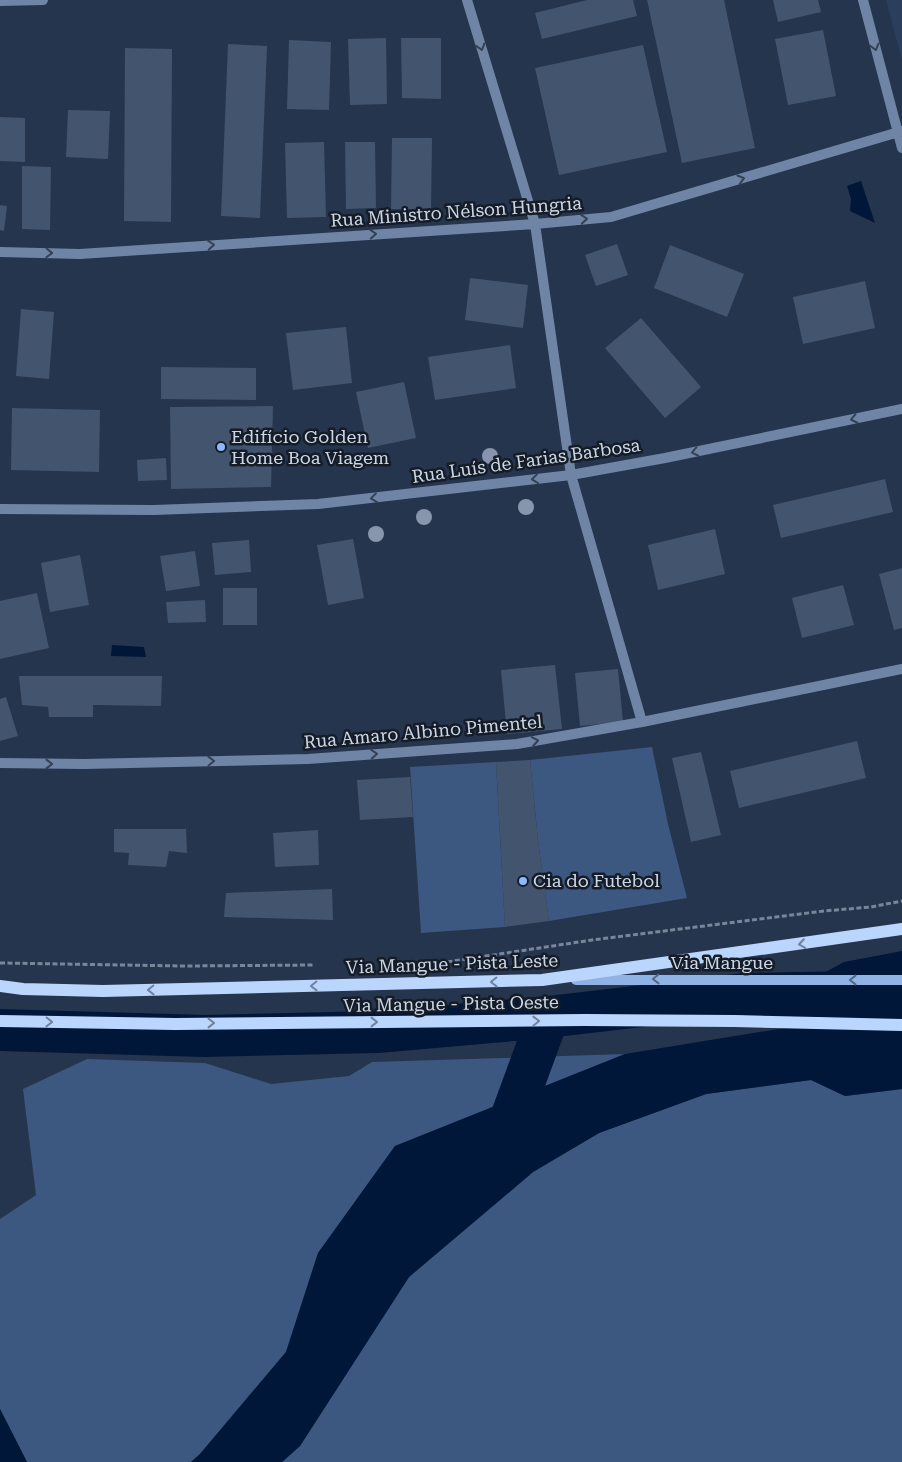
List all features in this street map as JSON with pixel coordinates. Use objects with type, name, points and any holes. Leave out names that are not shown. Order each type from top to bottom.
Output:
[{"type":"main road","name":"Via Mangue - Pista Leste","points":[[0,986],[23,989],[103,992],[542,980],[902,929]]},
{"type":"main road","name":"Via Mangue","points":[[542,980],[902,980]]},
{"type":"main road","name":"Via Mangue - Pista Oeste","points":[[0,1021],[185,1024],[593,1020],[735,1021],[902,1026]]},
{"type":"street","points":[[0,1],[43,0]]},
{"type":"street","points":[[467,0],[535,224],[571,474],[642,722]]},
{"type":"street","points":[[863,0],[900,132],[902,148]]},
{"type":"street","name":"Rua Ministro Nélson Hungria","points":[[0,252],[80,254],[535,224],[611,217],[900,132]]},
{"type":"street","name":"Rua Luís de Farias Barbosa","points":[[0,509],[154,510],[318,504],[571,474],[665,458],[902,409]]},
{"type":"street","name":"Rua Amaro Albino Pimentel","points":[[0,763],[84,764],[328,758],[517,744],[642,722],[902,669]]},
{"type":"path","points":[[435,964],[592,940],[814,912],[871,907],[902,901]]},
{"type":"path","points":[[0,963],[319,966]]},
{"type":"shaded area","points":[[886,0],[902,0],[902,60]]},
{"type":"shaded area","points":[[861,181],[875,223],[850,211],[851,199],[847,186]]},
{"type":"shaded area","points":[[112,645],[144,647],[146,657],[111,656]]},
{"type":"shaded area","points":[[652,747],[668,824],[687,898],[549,921],[538,841],[530,760]]},
{"type":"shaded area","points":[[496,762],[505,927],[421,933],[410,767]]},
{"type":"shaded area","points":[[902,951],[902,1089],[845,1096],[811,1080],[706,1094],[599,1133],[533,1172],[409,1277],[300,1446],[282,1462],[191,1462],[200,1454],[286,1352],[318,1253],[395,1146],[625,1054],[797,1026],[735,1021],[844,962]]},
{"type":"shaded area","points":[[625,1054],[395,1146],[318,1253],[286,1352],[200,1454],[191,1462],[27,1462],[0,1409],[0,1219],[36,1195],[23,1089],[87,1059],[205,1063],[271,1084],[349,1076],[372,1062]]},
{"type":"shaded area","points":[[811,1080],[845,1096],[902,1089],[902,1462],[282,1462],[300,1446],[409,1277],[533,1172],[599,1133],[706,1094]]},
{"type":"shaded area","points":[[0,1409],[27,1462],[0,1462]]},
{"type":"building","points":[[587,0],[633,0],[637,16],[542,39],[535,13]]},
{"type":"building","points":[[647,0],[724,0],[755,148],[682,163]]},
{"type":"building","points":[[773,0],[818,0],[821,12],[778,22]]},
{"type":"building","points":[[823,30],[836,96],[788,105],[775,39]]},
{"type":"building","points":[[386,38],[387,104],[350,105],[348,39]]},
{"type":"building","points":[[401,38],[441,38],[441,99],[402,98]]},
{"type":"building","points":[[289,40],[331,42],[329,110],[287,109]]},
{"type":"building","points":[[228,44],[267,46],[260,218],[221,216]]},
{"type":"building","points":[[643,45],[667,152],[559,175],[535,68]]},
{"type":"building","points":[[125,48],[172,49],[171,222],[124,221]]},
{"type":"building","points":[[68,110],[110,111],[108,159],[66,157]]},
{"type":"building","points":[[0,117],[25,118],[25,162],[0,161]]},
{"type":"building","points":[[392,138],[432,138],[431,210],[391,209]]},
{"type":"building","points":[[324,142],[326,217],[287,218],[285,143]]},
{"type":"building","points":[[345,142],[375,142],[376,208],[346,209]]},
{"type":"building","points":[[22,166],[51,167],[50,230],[22,229]]},
{"type":"building","points":[[0,205],[7,206],[4,231],[0,230]]},
{"type":"building","points":[[617,244],[628,275],[596,286],[585,255]]},
{"type":"building","points":[[670,245],[744,274],[727,317],[654,288]]},
{"type":"building","points":[[470,278],[528,285],[523,328],[465,320]]},
{"type":"building","points":[[865,281],[875,328],[803,344],[793,297]]},
{"type":"building","points":[[21,309],[54,312],[49,379],[16,376]]},
{"type":"building","points":[[641,318],[701,387],[665,418],[605,348]]},
{"type":"building","points":[[346,327],[352,383],[293,390],[286,333]]},
{"type":"building","points":[[510,345],[516,388],[435,400],[428,357]]},
{"type":"building","points":[[161,367],[256,368],[256,400],[161,399]]},
{"type":"building","points":[[404,382],[416,438],[368,448],[356,392]]},
{"type":"building","name":"Edifício Golden Home Boa Viagem","points":[[273,406],[271,487],[171,489],[170,407]]},
{"type":"building","points":[[12,408],[100,410],[99,472],[11,470]]},
{"type":"building","points":[[166,458],[167,480],[138,481],[137,460]]},
{"type":"building","points":[[885,479],[893,512],[781,538],[773,505]]},
{"type":"building","points":[[715,529],[725,574],[658,590],[648,545]]},
{"type":"building","points":[[353,539],[364,598],[328,605],[317,545]]},
{"type":"building","points":[[249,540],[251,572],[215,575],[212,543]]},
{"type":"building","points":[[195,551],[200,586],[166,591],[160,556]]},
{"type":"building","points":[[80,555],[89,605],[50,612],[41,563]]},
{"type":"building","points":[[902,568],[902,628],[894,630],[879,574]]},
{"type":"building","points":[[843,585],[854,625],[802,638],[792,598]]},
{"type":"building","points":[[223,588],[257,588],[257,625],[223,625]]},
{"type":"building","points":[[37,593],[49,648],[0,659],[0,601]]},
{"type":"building","points":[[205,600],[206,622],[168,623],[166,602]]},
{"type":"building","points":[[555,665],[562,729],[507,734],[501,670]]},
{"type":"building","points":[[618,669],[623,722],[580,726],[575,673]]},
{"type":"building","points":[[19,676],[162,676],[161,706],[93,705],[93,717],[49,717],[48,707],[22,705]]},
{"type":"building","points":[[6,697],[18,736],[0,741],[0,699]]},
{"type":"building","points":[[857,741],[866,778],[739,808],[730,771]]},
{"type":"building","points":[[701,752],[721,835],[691,842],[672,758]]},
{"type":"building","name":"Cia do Futebol","points":[[530,760],[538,841],[549,921],[505,927],[496,762]]},
{"type":"building","points":[[410,777],[413,817],[360,820],[357,780]]},
{"type":"building","points":[[114,829],[186,829],[187,853],[169,851],[166,867],[128,865],[129,853],[114,852]]},
{"type":"building","points":[[318,830],[319,865],[275,867],[273,833]]},
{"type":"building","points":[[332,889],[333,920],[224,917],[226,893]]},
{"type":"waterway","points":[[0,1030],[205,1036],[377,1032],[548,1017],[744,994],[902,991]]},
{"type":"waterway","points":[[497,1151],[500,1148],[548,1017]]},
{"type":"place","name":"Edifício Golden Home Boa Viagem","points":[[221,447]]},
{"type":"place","name":"Cia do Futebol","points":[[523,881]]}]
